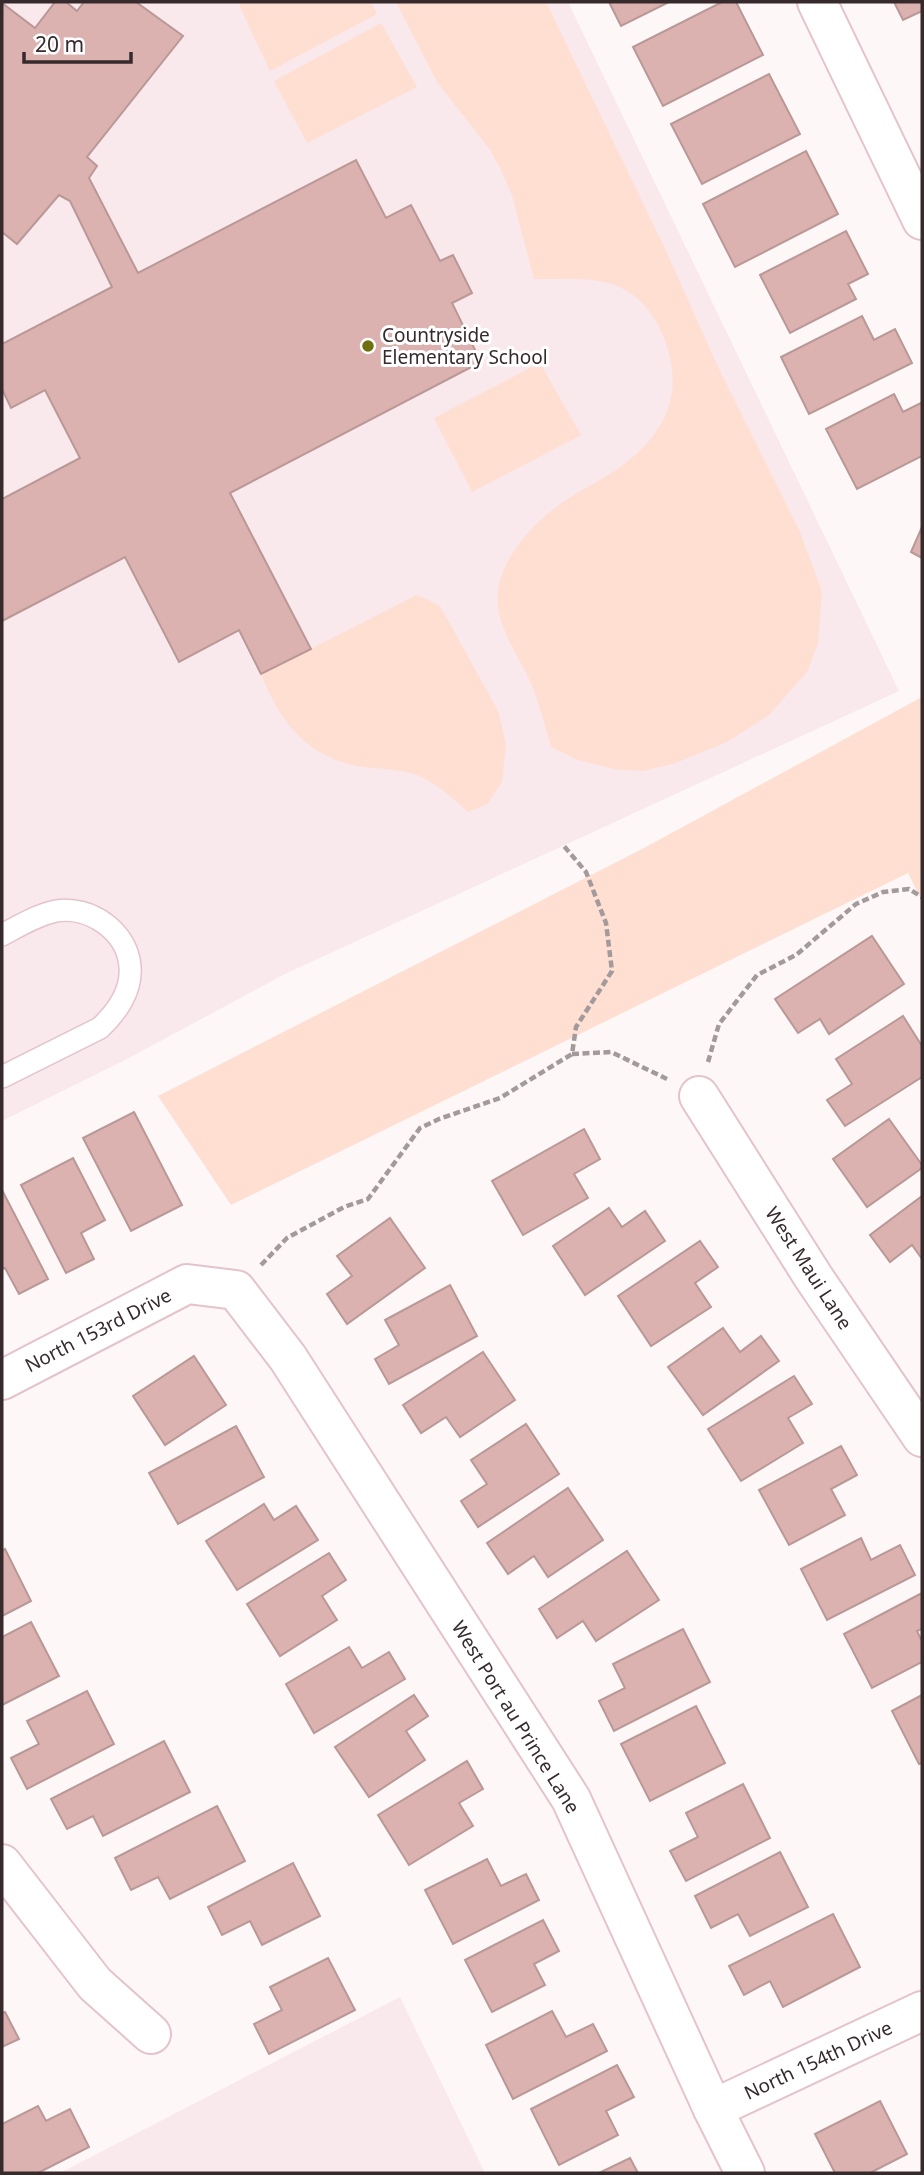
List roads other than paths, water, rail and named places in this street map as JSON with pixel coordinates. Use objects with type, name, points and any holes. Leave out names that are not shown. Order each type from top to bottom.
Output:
[{"type":"street","points":[[817,2],[922,220]]},
{"type":"street","name":"West Maui Lane","points":[[699,1096],[814,1278],[922,1437]]},
{"type":"street","name":"North 153rd Drive","points":[[2,1380],[187,1284],[236,1290]]},
{"type":"street","name":"West Port au Prince Lane","points":[[236,1290],[288,1358],[570,1799],[713,2109],[746,2173]]},
{"type":"street","points":[[2,1864],[95,1984],[151,2034]]},
{"type":"street","name":"North 154th Drive","points":[[713,2109],[922,2011]]},
{"type":"lane","points":[[2,935],[35,918],[57,911],[78,911],[94,916],[119,937],[130,967],[121,1002],[113,1016],[100,1028],[2,1077]]},
{"type":"place","name":"Countryside Elementary School","points":[[368,346]]}]
